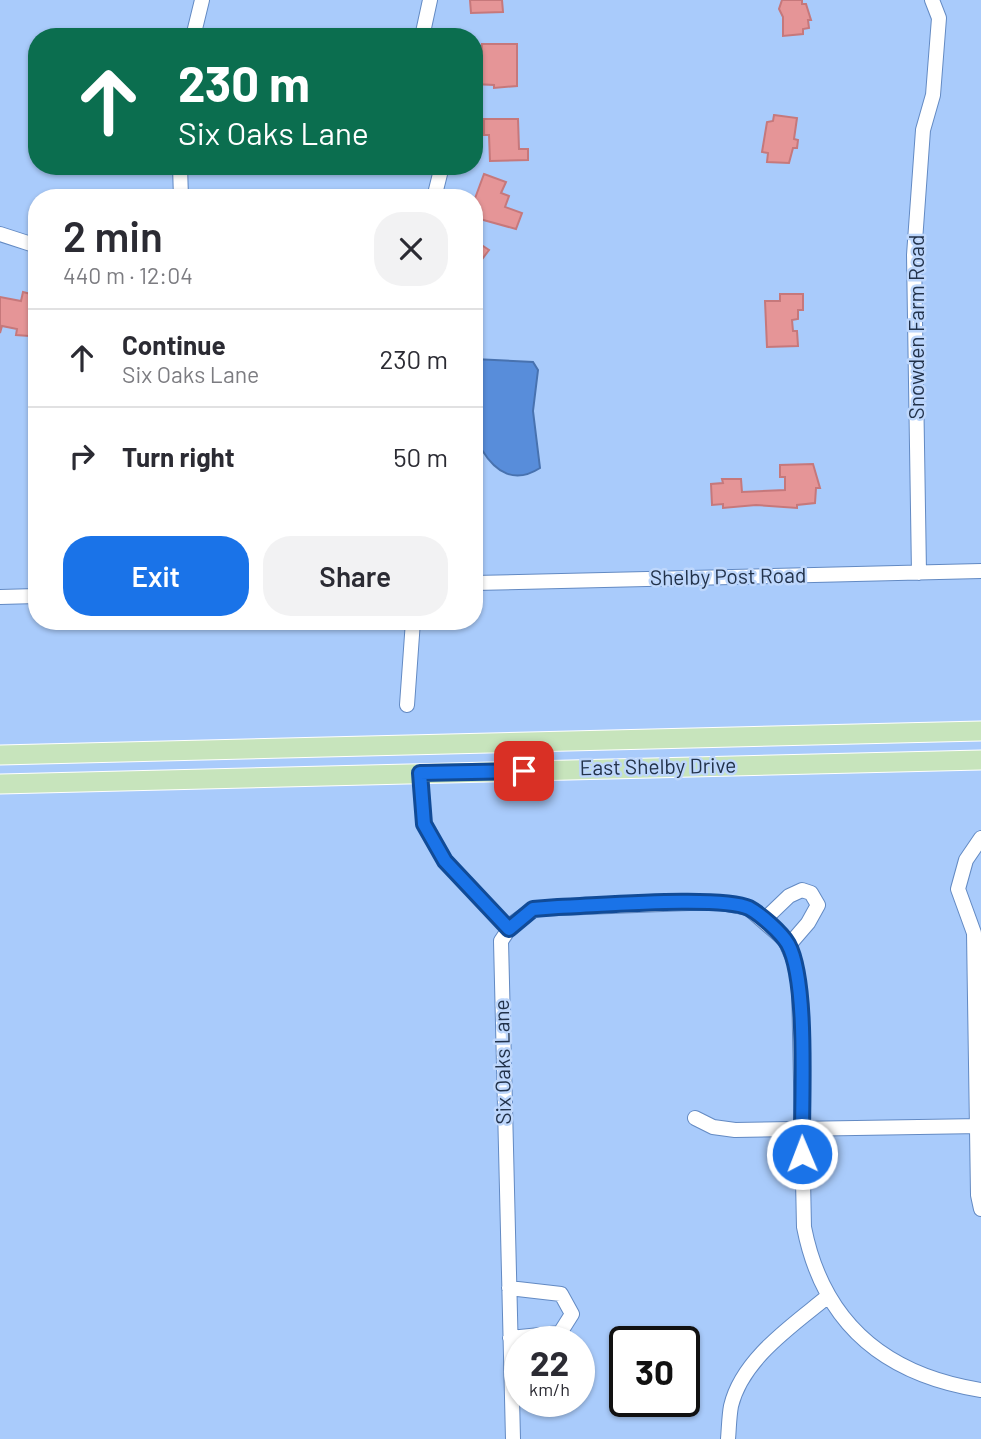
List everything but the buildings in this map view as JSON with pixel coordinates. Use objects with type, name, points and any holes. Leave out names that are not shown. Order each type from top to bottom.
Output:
[{"type":"main road","name":"East Shelby Drive","points":[[0,755],[981,731]]},
{"type":"main road","name":"East Shelby Drive","points":[[0,784],[981,760]]},
{"type":"street","points":[[195,28],[202,0]]},
{"type":"street","points":[[424,28],[430,0]]},
{"type":"street","name":"Snowden Farm Road","points":[[919,573],[914,255],[923,130],[933,95],[939,18],[932,0]]},
{"type":"street","points":[[0,234],[28,243]]},
{"type":"street","name":"Shelby Post Road","points":[[483,583],[981,571]]},
{"type":"street","points":[[0,597],[28,596]]},
{"type":"street","points":[[407,705],[412,630]]},
{"type":"street","points":[[420,773],[424,824],[445,861],[509,929],[533,909],[715,902],[748,908],[789,945],[799,985],[804,1227],[810,1255],[827,1297],[850,1325],[887,1358],[945,1384],[981,1390]]},
{"type":"street","points":[[981,838],[966,860],[959,876],[958,889],[977,933],[978,1195],[981,1209]]},
{"type":"street","points":[[764,920],[789,897],[802,890],[811,893],[818,905],[808,923],[789,945]]},
{"type":"street","name":"Six Oaks Lane","points":[[509,929],[501,941],[510,1326]]},
{"type":"street","points":[[695,1118],[713,1127],[735,1130],[979,1126]]},
{"type":"street","points":[[509,1288],[561,1294],[572,1314],[564,1326]]},
{"type":"street","points":[[728,1439],[732,1404],[746,1375],[772,1343],[827,1297]]},
{"type":"street","name":"Six Oaks Lane","points":[[512,1417],[513,1439]]},
{"type":"water","points":[[483,359],[533,362],[538,370],[533,411],[540,468],[522,475],[507,474],[483,452]]},
{"type":"route","points":[[524,771],[420,773],[424,824],[445,861],[509,929],[533,909],[558,907],[715,902],[748,908],[764,920],[789,945],[799,985],[802,1154]]}]
